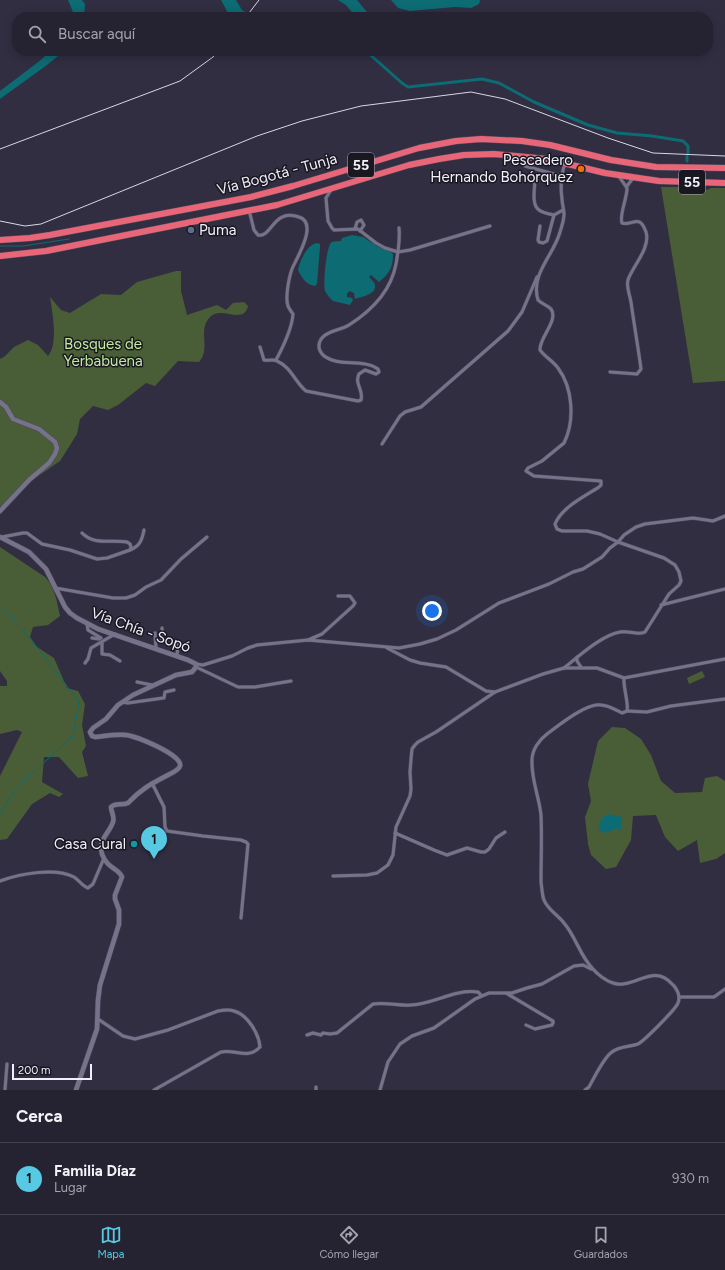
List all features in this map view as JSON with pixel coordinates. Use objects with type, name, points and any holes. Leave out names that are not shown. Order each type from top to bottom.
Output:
[{"type":"highway","name":"Vía Bogotá - Tunja","points":[[0,240],[50,235],[251,197],[401,153],[435,144],[456,141],[522,141],[550,145],[611,160],[650,166],[725,168]]},
{"type":"highway","name":"Vía Bogotá - Tunja","points":[[0,256],[46,251],[277,204],[415,164],[464,155],[513,155],[565,162],[618,176],[633,178],[659,181],[725,183]]},
{"type":"street","points":[[382,444],[400,416],[405,412],[421,407],[508,330],[522,312],[539,274],[558,238],[564,214],[560,176],[565,162]]},
{"type":"street","points":[[525,166],[560,176]]},
{"type":"street","points":[[618,176],[627,186]]},
{"type":"street","points":[[610,372],[638,374],[642,369],[627,282],[647,241],[647,234],[637,221],[625,225],[622,224],[621,218],[626,201],[627,186],[633,178]]},
{"type":"street","points":[[535,179],[536,206],[539,211],[554,215],[563,210]]},
{"type":"street","points":[[332,189],[326,198],[328,221],[332,228],[337,231],[355,229],[380,246],[398,252],[410,250],[490,226]]},
{"type":"street","points":[[317,193],[326,198]]},
{"type":"street","points":[[249,210],[254,230],[258,235],[264,235],[275,222],[283,217],[294,216],[303,218],[306,226],[305,240],[292,269],[290,280],[287,302],[288,307],[293,314],[292,321],[276,360]]},
{"type":"street","points":[[540,226],[538,240],[539,242],[547,241],[554,215]]},
{"type":"street","points":[[355,229],[357,222],[361,220],[364,225],[360,231]]},
{"type":"street","points":[[260,347],[264,360],[276,360],[290,370],[302,388],[306,391],[358,401],[361,400],[361,391],[357,382],[359,374],[365,370],[376,374],[379,372],[378,369],[370,365],[342,362],[325,356],[319,349],[319,344],[325,335],[348,326],[357,320],[374,306],[380,298],[394,273],[400,242],[399,228]]},
{"type":"street","points":[[539,274],[537,292],[538,300],[551,309],[553,315],[540,350],[558,367],[564,379],[570,398],[571,414],[564,443],[542,461],[528,468],[526,471],[534,476],[601,481],[601,485],[599,487],[567,509],[556,522],[555,527],[562,531],[587,531],[600,534],[664,558],[676,565],[681,581],[661,605],[645,632],[642,634],[626,631],[616,633],[577,656],[564,668]]},
{"type":"street","points":[[0,402],[6,407],[13,419],[39,429],[54,442],[57,448],[49,463],[33,476],[0,511]]},
{"type":"street","points":[[196,666],[232,656],[257,645],[308,640],[399,648],[438,639],[456,630],[499,603],[583,569],[602,557],[624,535],[636,527],[645,524],[693,518],[713,521],[725,516]]},
{"type":"street","points":[[0,537],[27,533],[42,544],[70,550],[97,559],[107,558],[138,546],[141,542],[144,530]]},
{"type":"street","points":[[82,533],[88,539],[127,542],[130,544],[130,550]]},
{"type":"street","name":"Vía Chía - Sopó","points":[[0,537],[23,548],[46,568],[55,588],[70,613],[86,624],[177,656],[196,666],[192,672],[176,675],[152,685],[122,702],[106,719],[90,732],[90,734],[95,737],[128,735],[140,738],[173,755],[178,759],[180,765],[177,770],[144,788],[128,803],[124,805],[115,804],[111,807],[113,822],[104,838],[101,848],[104,858]]},
{"type":"street","points":[[55,588],[113,598],[126,598],[135,595],[146,587],[160,580],[181,559],[207,537]]},
{"type":"street","points":[[661,605],[725,589]]},
{"type":"street","points":[[308,640],[322,634],[355,603],[350,596],[338,596]]},
{"type":"street","points":[[86,624],[88,630],[101,638],[92,638]]},
{"type":"street","points":[[156,640],[163,639],[162,628]]},
{"type":"street","points":[[155,633],[156,649]]},
{"type":"street","points":[[85,662],[88,659],[91,648],[102,643],[115,634]]},
{"type":"street","points":[[102,643],[102,654],[110,655],[120,661]]},
{"type":"street","points":[[177,656],[178,643]]},
{"type":"street","points":[[385,647],[410,660],[446,667],[486,690],[495,692]]},
{"type":"street","points":[[577,656],[577,661],[581,667]]},
{"type":"street","points":[[333,876],[367,875],[377,872],[388,865],[393,855],[396,827],[410,796],[412,749],[418,742],[436,732],[495,692],[543,674],[564,668],[596,668],[624,678],[725,659]]},
{"type":"street","points":[[196,666],[238,688],[255,687],[291,681]]},
{"type":"street","points":[[624,678],[624,692],[628,706],[627,711]]},
{"type":"street","points":[[138,682],[152,685]]},
{"type":"street","points":[[122,702],[128,703],[164,698],[165,692],[174,690]]},
{"type":"street","points":[[593,969],[574,936],[564,922],[549,908],[544,900],[541,882],[540,814],[532,760],[535,748],[542,738],[581,711],[592,706],[602,705],[622,713],[627,711],[646,712],[671,706],[725,699]]},
{"type":"street","points":[[152,783],[164,807],[164,827],[167,831],[241,840],[246,842],[248,847],[241,918]]},
{"type":"street","points":[[395,833],[447,855],[467,848],[485,852],[489,849],[496,838],[505,832]]},
{"type":"street","points":[[0,881],[12,877],[53,872],[74,877],[88,888],[93,884],[104,858]]},
{"type":"street","points":[[76,1090],[95,1034],[98,1019],[100,985],[119,924],[119,910],[115,895],[122,877],[121,874],[110,867],[104,858]]},
{"type":"street","points":[[380,1090],[388,1062],[400,1044],[412,1036],[434,1028],[460,1008],[481,995],[489,993],[512,993],[542,984],[574,966],[583,965],[593,969],[611,983],[619,984],[657,974],[666,978],[674,985],[679,997],[678,1003],[670,1014],[641,1042],[619,1048],[612,1052],[589,1087],[585,1090]]},
{"type":"street","points":[[679,997],[714,997],[725,989]]},
{"type":"street","points":[[307,1035],[313,1033],[321,1035],[324,1033],[337,1033],[373,1004],[410,1006],[451,994],[470,991],[478,992],[481,995]]},
{"type":"street","points":[[506,993],[554,1023],[552,1025],[535,1028],[526,1025]]},
{"type":"street","points":[[98,1019],[123,1036],[135,1040],[168,1030],[218,1011],[226,1010],[234,1011],[243,1016],[258,1036],[260,1047],[256,1052],[246,1054],[226,1051],[221,1052],[154,1090]]},
{"type":"street","points":[[5,1090],[7,1064]]},
{"type":"green space","points":[[661,187],[698,187],[704,191],[711,188],[725,188],[725,381],[693,383]]},
{"type":"green space","name":"Bosques de Yerbabuena","points":[[176,271],[181,271],[181,291],[187,315],[217,305],[226,310],[233,303],[244,302],[248,306],[246,311],[237,315],[216,313],[211,316],[205,327],[205,345],[203,356],[199,362],[178,361],[155,386],[146,383],[118,405],[108,410],[93,406],[80,419],[77,434],[60,461],[18,490],[5,506],[0,506],[0,359],[14,347],[28,340],[38,345],[48,356],[51,351],[54,336],[50,297],[61,310],[70,313],[101,294],[121,295],[137,282]]},
{"type":"green space","points":[[0,547],[45,577],[51,585],[57,600],[60,616],[48,625],[33,627],[30,637],[37,647],[54,658],[67,688],[78,691],[85,704],[82,725],[86,746],[82,752],[88,776],[78,778],[59,757],[44,757],[42,782],[63,794],[59,797],[50,793],[32,804],[7,839],[0,840],[0,776],[22,732],[17,730],[0,734],[0,686],[7,686],[7,681],[0,671]]},
{"type":"green space","points":[[702,671],[705,677],[689,684],[687,678]]},
{"type":"green space","points":[[612,727],[625,728],[641,739],[651,755],[661,781],[675,793],[702,792],[705,778],[717,776],[725,781],[725,853],[716,859],[700,863],[697,840],[678,851],[665,837],[656,815],[633,816],[631,840],[616,867],[606,869],[591,855],[588,844],[585,817],[591,801],[588,784],[598,741]]},
{"type":"shaded area","points":[[68,0],[82,0],[85,4],[84,12],[73,12]]},
{"type":"shaded area","points":[[221,0],[236,0],[242,10],[245,12],[227,12]]},
{"type":"shaded area","points":[[338,0],[357,0],[367,12],[352,12],[346,5]]},
{"type":"shaded area","points":[[391,0],[480,0],[479,4],[471,8],[455,7],[410,11],[398,8]]},
{"type":"shaded area","points":[[45,56],[58,56],[0,99],[0,91]]},
{"type":"shaded area","points":[[352,235],[363,237],[393,254],[391,267],[388,273],[379,282],[371,275],[369,277],[375,285],[375,288],[371,293],[355,299],[354,293],[349,291],[347,297],[352,298],[353,300],[350,305],[333,301],[325,291],[324,281],[330,245],[332,242],[341,241],[342,238]]},
{"type":"shaded area","points":[[313,244],[320,244],[320,247],[317,284],[315,286],[307,283],[298,270],[302,258],[307,250]]},
{"type":"shaded area","points":[[609,814],[622,817],[621,829],[616,829],[605,833],[599,830],[601,818]]},
{"type":"waterway","points":[[372,56],[408,87],[482,79],[499,83],[534,102],[588,125],[617,133],[652,136],[683,141],[688,146],[688,153]]},
{"type":"waterway","points":[[687,156],[687,161]]},
{"type":"waterway","points":[[0,246],[23,246],[69,239]]},
{"type":"waterway","points":[[0,605],[31,640],[79,702],[73,736],[15,789],[0,814]]},
{"type":"railway","points":[[250,12],[259,0]]},
{"type":"railway","points":[[0,149],[180,81],[214,56]]},
{"type":"railway","points":[[0,221],[25,226],[41,224],[257,136],[302,121],[361,106],[471,92],[505,99],[608,138],[653,153],[725,156]]},
{"type":"place","name":"Pescadero Hernando Bohórquez","points":[[581,169]]},
{"type":"place","name":"Puma","points":[[191,230]]},
{"type":"place","name":"Casa Cural","points":[[134,844]]},
{"type":"place","name":"Familia Díaz","points":[[154,859]]}]
